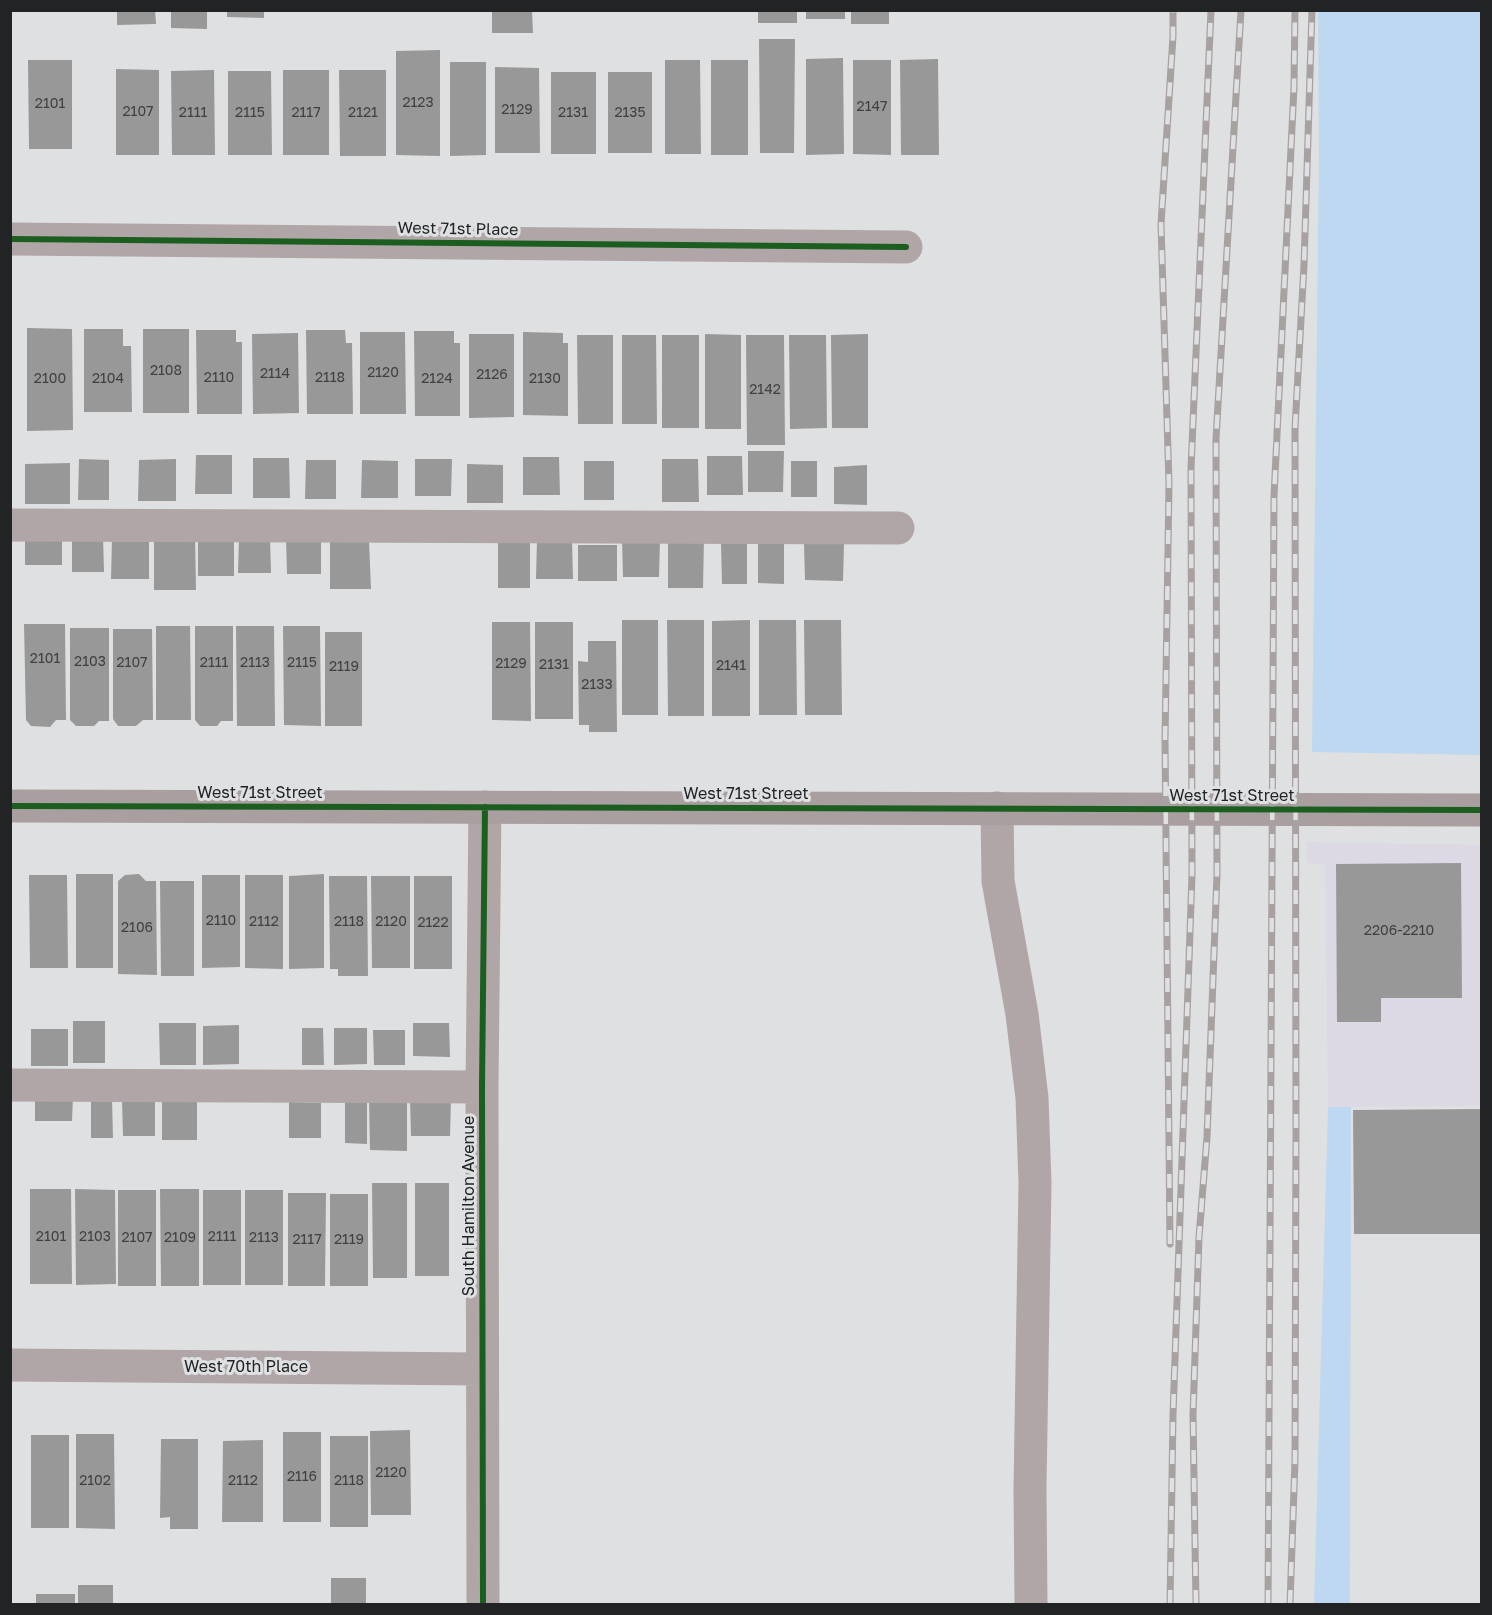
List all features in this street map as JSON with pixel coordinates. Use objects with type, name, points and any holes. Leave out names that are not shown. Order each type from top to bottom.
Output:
[{"type":"main road","name":"West 71st Street","points":[[10,806],[1482,810]]},
{"type":"street","name":"West 71st Place","points":[[10,238],[906,247]]},
{"type":"street","points":[[10,525],[898,528]]},
{"type":"street","name":"South Hamilton Avenue","points":[[483,1605],[482,1087],[485,807]]},
{"type":"street","points":[[998,808],[998,881],[1022,1014],[1032,1098],[1035,1183],[1030,1488],[1031,1605]]},
{"type":"street","points":[[10,1084],[482,1087]]},
{"type":"street","name":"West 70th Place","points":[[10,1365],[482,1368]]},
{"type":"shaded area","points":[[1318,11],[1481,11],[1481,755],[1312,752],[1319,156]]},
{"type":"shaded area","points":[[1307,842],[1481,845],[1481,1106],[1328,1107],[1325,864],[1307,863]]},
{"type":"shaded area","points":[[1328,1107],[1351,1107],[1350,1604],[1314,1604]]},
{"type":"building","points":[[117,10],[155,10],[156,24],[117,25]]},
{"type":"building","points":[[171,10],[207,10],[207,29],[171,28]]},
{"type":"building","points":[[227,10],[264,10],[264,18],[227,17]]},
{"type":"building","points":[[492,10],[532,10],[533,33],[492,33]]},
{"type":"building","points":[[758,10],[797,10],[797,23],[758,23]]},
{"type":"building","points":[[806,10],[845,10],[845,19],[806,19]]},
{"type":"building","points":[[851,10],[889,10],[889,24],[851,24]]},
{"type":"building","points":[[759,39],[795,39],[794,153],[760,153]]},
{"type":"building","points":[[440,50],[440,156],[396,155],[396,51]]},
{"type":"building","points":[[843,58],[844,154],[806,155],[806,59]]},
{"type":"building","points":[[938,59],[939,155],[901,155],[900,60]]},
{"type":"building","points":[[28,60],[72,60],[72,149],[29,149]]},
{"type":"building","points":[[665,60],[700,60],[701,154],[665,154]]},
{"type":"building","points":[[711,60],[748,60],[748,155],[711,155]]},
{"type":"building","points":[[853,60],[891,60],[891,155],[853,154]]},
{"type":"building","points":[[450,62],[486,62],[486,155],[450,156]]},
{"type":"building","points":[[495,67],[539,68],[540,153],[495,153]]},
{"type":"building","points":[[116,69],[159,70],[159,155],[116,155]]},
{"type":"building","points":[[214,70],[215,155],[172,155],[171,71]]},
{"type":"building","points":[[283,70],[329,70],[329,155],[283,155]]},
{"type":"building","points":[[339,70],[386,70],[386,156],[340,156]]},
{"type":"building","points":[[228,71],[271,71],[272,155],[228,155]]},
{"type":"building","points":[[551,72],[596,72],[596,154],[551,154]]},
{"type":"building","points":[[608,72],[652,72],[652,153],[608,153]]},
{"type":"building","points":[[27,328],[72,329],[73,430],[27,431]]},
{"type":"building","points":[[84,329],[123,329],[123,346],[131,346],[132,412],[84,412]]},
{"type":"building","points":[[143,329],[189,329],[189,413],[143,413]]},
{"type":"building","points":[[196,330],[236,330],[236,342],[242,342],[242,414],[197,414]]},
{"type":"building","points":[[306,330],[345,330],[346,343],[352,343],[353,414],[307,414]]},
{"type":"building","points":[[414,331],[454,331],[454,343],[460,343],[460,416],[415,416]]},
{"type":"building","points":[[360,332],[405,332],[406,414],[360,414]]},
{"type":"building","points":[[523,332],[563,333],[563,343],[568,343],[568,416],[523,415]]},
{"type":"building","points":[[298,333],[299,413],[253,414],[252,334]]},
{"type":"building","points":[[469,334],[514,334],[514,417],[469,418]]},
{"type":"building","points":[[705,334],[741,335],[741,429],[705,429]]},
{"type":"building","points":[[868,334],[868,428],[832,428],[831,335]]},
{"type":"building","points":[[577,335],[613,335],[613,424],[578,424]]},
{"type":"building","points":[[622,335],[656,335],[657,424],[622,424]]},
{"type":"building","points":[[662,335],[699,335],[699,428],[662,428]]},
{"type":"building","points":[[746,335],[784,335],[785,445],[747,445]]},
{"type":"building","points":[[789,335],[826,335],[827,428],[790,429]]},
{"type":"building","points":[[748,451],[784,451],[783,492],[748,492]]},
{"type":"building","points":[[196,455],[232,455],[232,494],[195,494]]},
{"type":"building","points":[[707,456],[742,456],[743,495],[707,495]]},
{"type":"building","points":[[523,457],[559,457],[560,495],[523,495]]},
{"type":"building","points":[[253,458],[289,458],[290,498],[253,498]]},
{"type":"building","points":[[79,459],[109,460],[109,500],[78,500]]},
{"type":"building","points":[[176,459],[176,501],[138,501],[139,460]]},
{"type":"building","points":[[415,459],[452,459],[451,496],[415,496]]},
{"type":"building","points":[[662,459],[698,459],[699,502],[662,502]]},
{"type":"building","points":[[306,460],[336,460],[336,499],[305,499]]},
{"type":"building","points":[[362,460],[398,461],[398,498],[361,498]]},
{"type":"building","points":[[584,461],[614,461],[614,500],[584,500]]},
{"type":"building","points":[[791,461],[817,461],[817,497],[791,497]]},
{"type":"building","points":[[70,463],[70,504],[25,504],[25,464]]},
{"type":"building","points":[[467,464],[503,465],[503,503],[467,503]]},
{"type":"building","points":[[867,465],[867,505],[834,504],[834,467]]},
{"type":"building","points":[[198,535],[234,535],[234,576],[198,576]]},
{"type":"building","points":[[72,536],[103,536],[104,572],[72,572]]},
{"type":"building","points":[[154,536],[195,536],[196,590],[154,590]]},
{"type":"building","points":[[25,537],[62,537],[62,565],[25,565]]},
{"type":"building","points":[[112,537],[149,537],[149,579],[111,579]]},
{"type":"building","points":[[239,537],[270,537],[271,573],[238,573]]},
{"type":"building","points":[[286,537],[321,537],[321,574],[287,574]]},
{"type":"building","points":[[498,538],[530,538],[530,588],[498,588]]},
{"type":"building","points":[[622,538],[660,538],[659,577],[623,577]]},
{"type":"building","points":[[668,538],[704,538],[703,588],[668,588]]},
{"type":"building","points":[[537,539],[572,539],[573,579],[536,579]]},
{"type":"building","points":[[330,540],[369,541],[371,589],[330,589]]},
{"type":"building","points":[[721,543],[747,544],[747,584],[722,584]]},
{"type":"building","points":[[758,543],[784,543],[784,584],[758,583]]},
{"type":"building","points":[[804,544],[844,544],[843,581],[805,580]]},
{"type":"building","points":[[578,545],[617,545],[617,581],[578,581]]},
{"type":"building","points":[[622,620],[658,620],[658,715],[622,715]]},
{"type":"building","points":[[667,620],[704,620],[704,716],[668,716]]},
{"type":"building","points":[[750,620],[750,716],[712,716],[712,621]]},
{"type":"building","points":[[759,620],[796,620],[797,715],[759,715]]},
{"type":"building","points":[[804,620],[841,620],[842,715],[805,715]]},
{"type":"building","points":[[492,622],[530,622],[531,721],[492,720]]},
{"type":"building","points":[[535,622],[573,622],[573,719],[535,719]]},
{"type":"building","points":[[24,624],[65,624],[66,720],[56,720],[50,727],[31,726],[26,720]]},
{"type":"building","points":[[156,626],[190,626],[191,720],[156,720]]},
{"type":"building","points":[[195,626],[233,626],[233,721],[221,721],[217,726],[200,726],[195,720]]},
{"type":"building","points":[[236,626],[274,626],[275,726],[237,726]]},
{"type":"building","points":[[283,626],[320,626],[321,726],[284,725]]},
{"type":"building","points":[[70,628],[109,628],[109,721],[99,721],[94,726],[76,726],[70,720]]},
{"type":"building","points":[[113,629],[152,629],[153,720],[143,720],[136,726],[118,726],[113,719]]},
{"type":"building","points":[[325,632],[362,632],[362,726],[325,726]]},
{"type":"building","points":[[588,641],[616,641],[617,732],[589,732],[589,725],[579,725],[578,661],[588,662]]},
{"type":"building","points":[[1461,863],[1462,998],[1381,998],[1381,1022],[1337,1022],[1336,864]]},
{"type":"building","points":[[76,874],[113,874],[113,968],[76,968]]},
{"type":"building","points":[[139,874],[146,881],[156,881],[157,975],[118,974],[118,881],[125,875]]},
{"type":"building","points":[[324,874],[324,968],[289,969],[289,876]]},
{"type":"building","points":[[29,875],[67,875],[68,968],[30,968]]},
{"type":"building","points":[[202,875],[240,875],[240,967],[202,968]]},
{"type":"building","points":[[245,875],[283,875],[283,969],[245,968]]},
{"type":"building","points":[[329,876],[367,876],[368,976],[338,976],[338,969],[330,969]]},
{"type":"building","points":[[371,876],[410,876],[410,968],[372,968]]},
{"type":"building","points":[[414,876],[452,876],[452,969],[414,969]]},
{"type":"building","points":[[160,881],[194,881],[194,976],[161,976]]},
{"type":"building","points":[[73,1021],[105,1021],[105,1063],[73,1063]]},
{"type":"building","points":[[159,1023],[196,1023],[196,1065],[160,1065]]},
{"type":"building","points":[[413,1023],[449,1023],[450,1057],[413,1056]]},
{"type":"building","points":[[239,1025],[239,1064],[203,1065],[203,1026]]},
{"type":"building","points":[[302,1028],[323,1028],[324,1065],[302,1065]]},
{"type":"building","points":[[334,1028],[367,1028],[367,1064],[334,1065]]},
{"type":"building","points":[[31,1029],[68,1029],[68,1066],[31,1066]]},
{"type":"building","points":[[373,1030],[405,1030],[405,1065],[374,1065]]},
{"type":"building","points":[[35,1097],[73,1097],[72,1121],[35,1121]]},
{"type":"building","points":[[369,1097],[407,1098],[407,1151],[370,1150]]},
{"type":"building","points":[[91,1098],[112,1098],[113,1138],[91,1138]]},
{"type":"building","points":[[410,1098],[451,1098],[450,1136],[411,1136]]},
{"type":"building","points":[[122,1099],[155,1099],[155,1136],[123,1136]]},
{"type":"building","points":[[367,1100],[367,1144],[345,1143],[345,1101]]},
{"type":"building","points":[[162,1101],[197,1101],[197,1140],[162,1140]]},
{"type":"building","points":[[289,1102],[321,1103],[321,1138],[289,1138]]},
{"type":"building","points":[[1482,1109],[1482,1234],[1354,1234],[1353,1110]]},
{"type":"building","points":[[372,1183],[407,1183],[407,1278],[373,1278]]},
{"type":"building","points":[[415,1183],[449,1183],[449,1276],[415,1276]]},
{"type":"building","points":[[30,1189],[71,1189],[72,1284],[30,1284]]},
{"type":"building","points":[[75,1189],[115,1190],[116,1284],[76,1285]]},
{"type":"building","points":[[160,1189],[199,1189],[199,1286],[161,1286]]},
{"type":"building","points":[[118,1190],[156,1190],[156,1286],[118,1286]]},
{"type":"building","points":[[203,1190],[241,1190],[241,1285],[203,1285]]},
{"type":"building","points":[[245,1190],[283,1190],[283,1285],[245,1285]]},
{"type":"building","points":[[288,1193],[326,1193],[325,1286],[288,1286]]},
{"type":"building","points":[[330,1194],[368,1194],[368,1286],[330,1286]]},
{"type":"building","points":[[410,1430],[411,1515],[371,1515],[370,1431]]},
{"type":"building","points":[[283,1432],[321,1432],[321,1522],[283,1522]]},
{"type":"building","points":[[76,1434],[114,1434],[115,1529],[76,1528]]},
{"type":"building","points":[[31,1435],[69,1435],[69,1528],[31,1528]]},
{"type":"building","points":[[330,1436],[368,1436],[368,1527],[330,1527]]},
{"type":"building","points":[[161,1439],[198,1439],[198,1529],[170,1529],[170,1517],[160,1518]]},
{"type":"building","points":[[263,1440],[263,1522],[222,1522],[223,1441]]},
{"type":"building","points":[[331,1578],[366,1578],[366,1604],[331,1604]]},
{"type":"building","points":[[78,1585],[113,1585],[113,1604],[78,1604]]},
{"type":"building","points":[[36,1594],[75,1594],[75,1604],[36,1604]]},
{"type":"railway","points":[[1170,1244],[1165,741],[1169,484],[1161,224],[1173,10]]},
{"type":"railway","points":[[1170,1604],[1173,1415],[1192,875],[1191,468],[1211,10]]},
{"type":"railway","points":[[1196,1604],[1193,1415],[1199,1237],[1207,1137],[1217,874],[1216,439],[1241,10]]},
{"type":"railway","points":[[1268,1604],[1274,496],[1294,87],[1295,10]]},
{"type":"railway","points":[[1290,1604],[1295,1460],[1295,428],[1304,265],[1312,10]]},
{"type":"cycle path","points":[[10,239],[906,247]]},
{"type":"cycle path","points":[[10,806],[1482,810]]},
{"type":"cycle path","points":[[483,1604],[482,1087],[485,807]]}]
